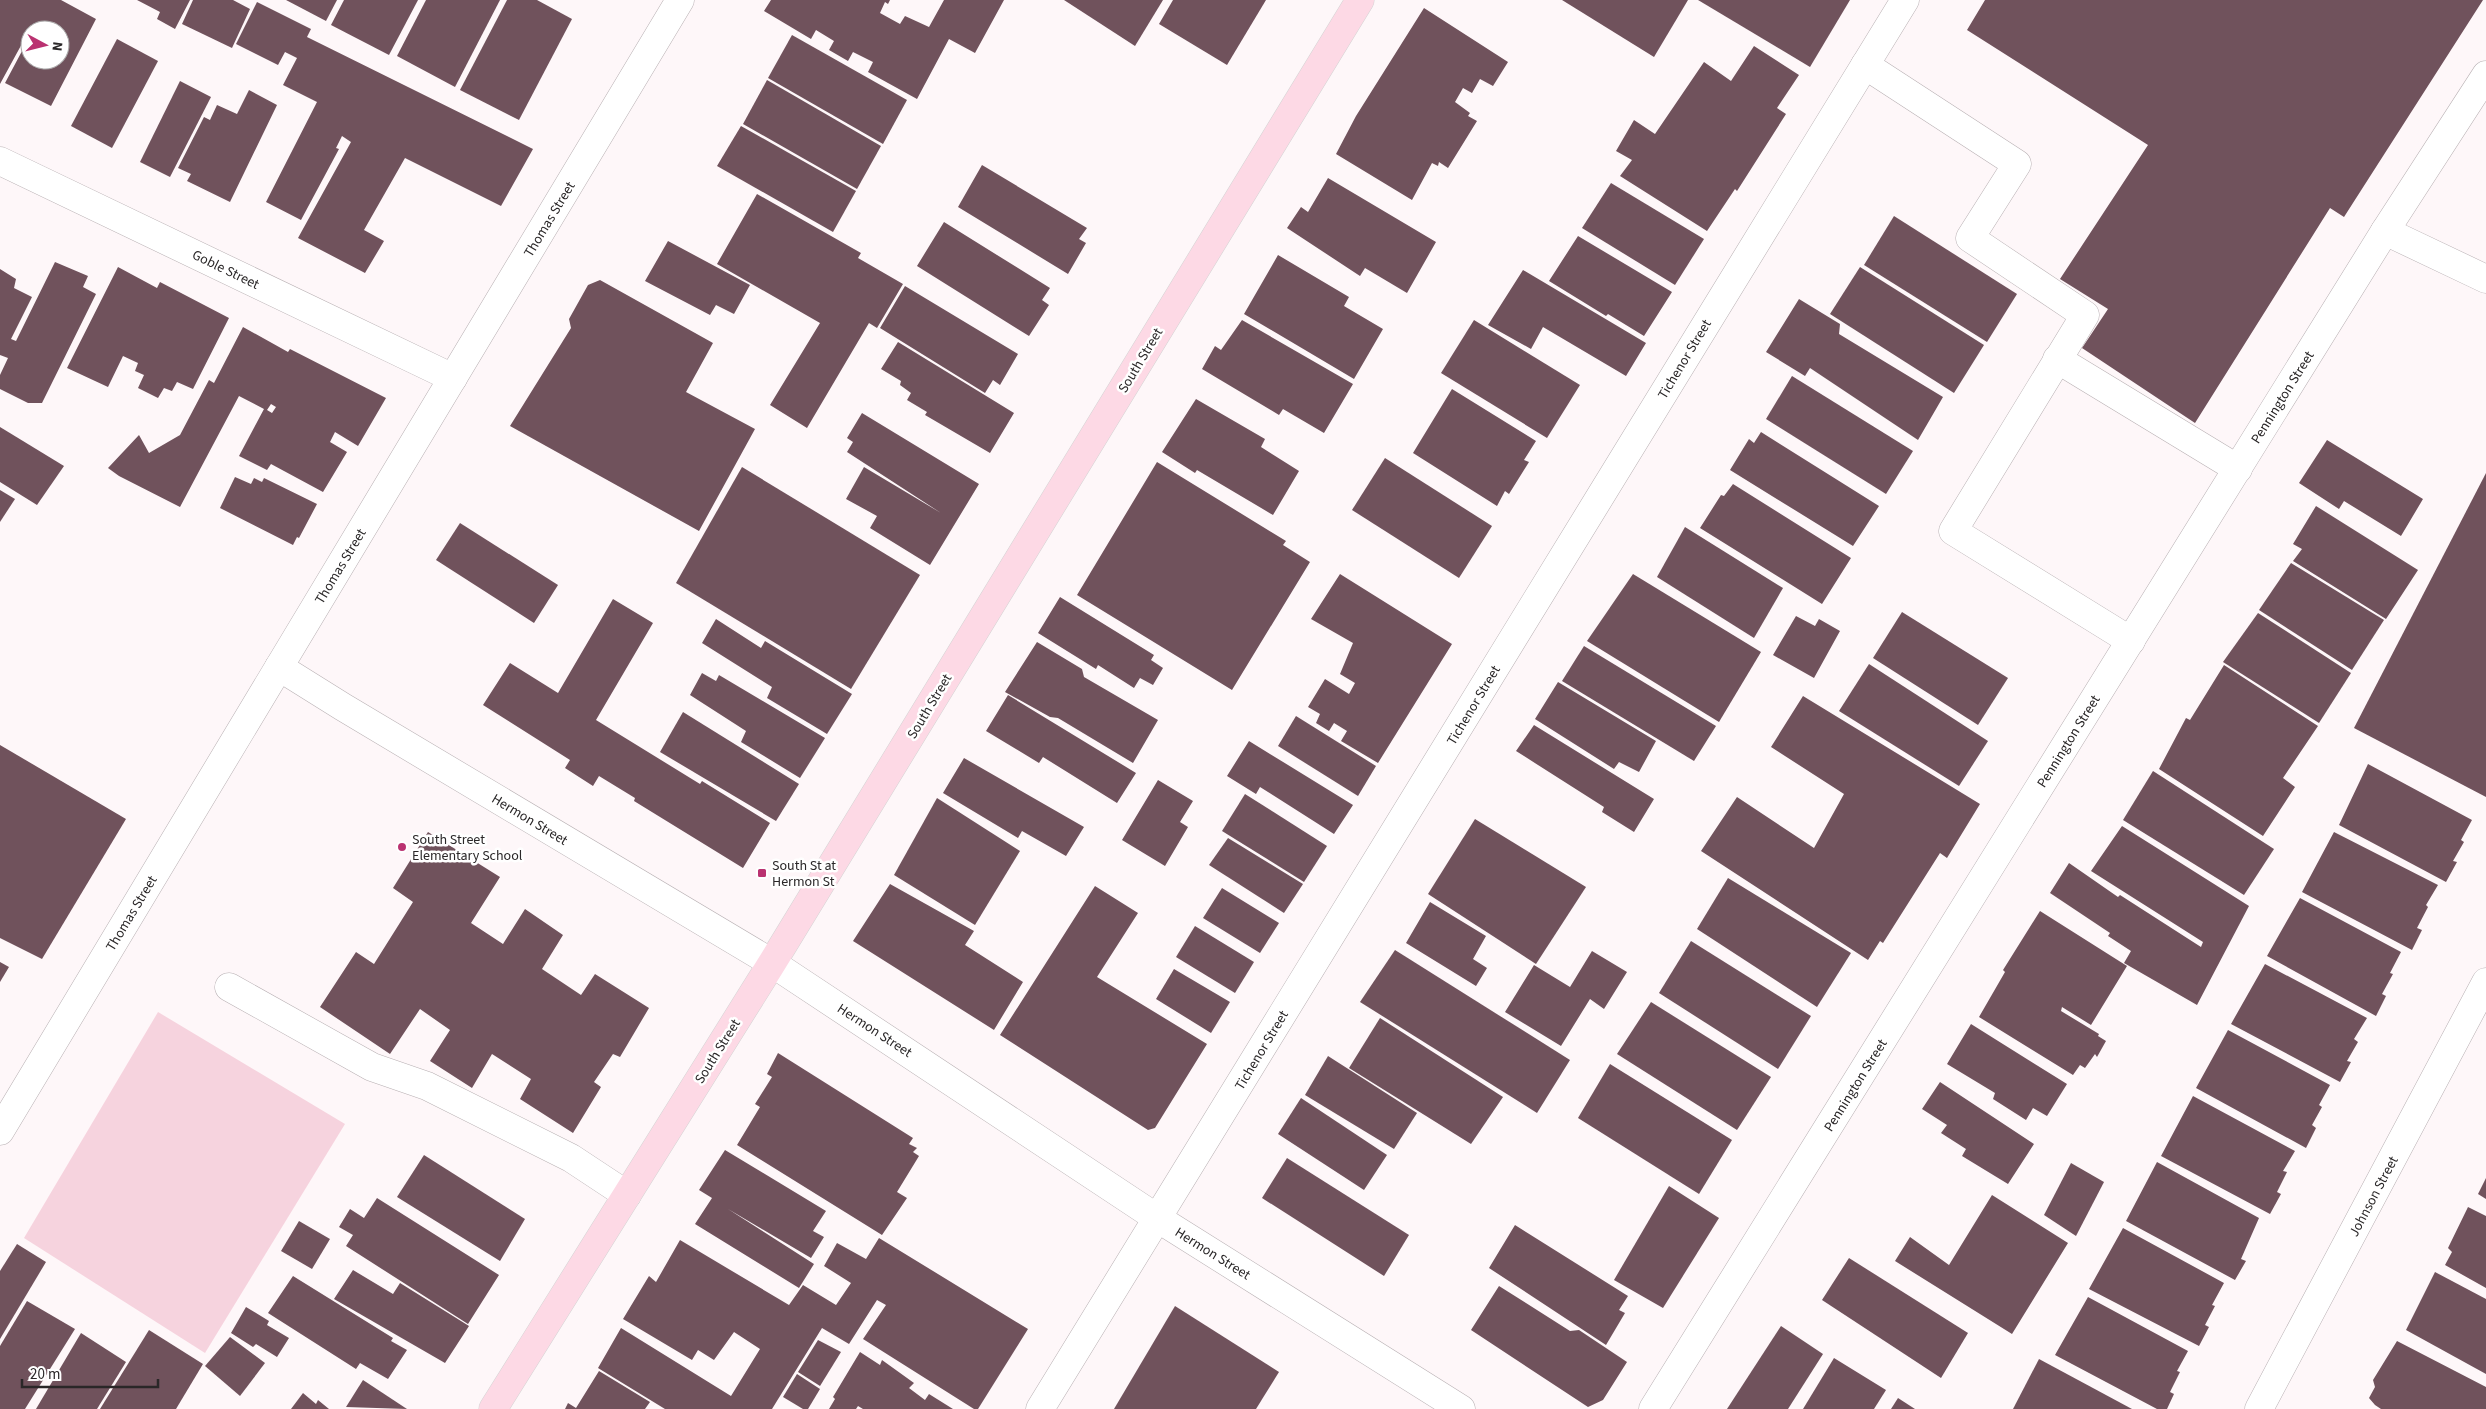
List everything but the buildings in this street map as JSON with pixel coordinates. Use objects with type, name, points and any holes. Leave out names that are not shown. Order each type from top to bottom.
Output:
[{"type":"main road","name":"South Street","points":[[493,1409],[772,963],[1360,0]]},
{"type":"street","name":"Thomas Street","points":[[0,1131],[680,0]]},
{"type":"street","name":"Tichenor Street","points":[[1040,1409],[1905,0]]},
{"type":"street","points":[[1865,65],[2018,164],[1970,238],[2085,314],[1953,531],[2131,641]]},
{"type":"street","name":"Pennington Street","points":[[1653,1409],[2385,231],[2486,75]]},
{"type":"street","name":"Goble Street","points":[[0,161],[453,378]]},
{"type":"street","points":[[2385,231],[2486,279]]},
{"type":"street","points":[[2058,359],[2238,469]]},
{"type":"street","name":"Hermon Street","points":[[279,667],[342,708],[772,963],[1157,1218],[1461,1409]]},
{"type":"street","name":"Johnson Street","points":[[2259,1409],[2486,982]]},
{"type":"street","points":[[229,987],[372,1067],[427,1086],[571,1158],[627,1195]]},
{"type":"shaded area","points":[[158,1012],[345,1124],[205,1353],[24,1238]]},
{"type":"place","name":"South Street Elementary School","points":[[402,847]]},
{"type":"place","name":"South St at Hermon St","points":[[762,873]]}]
